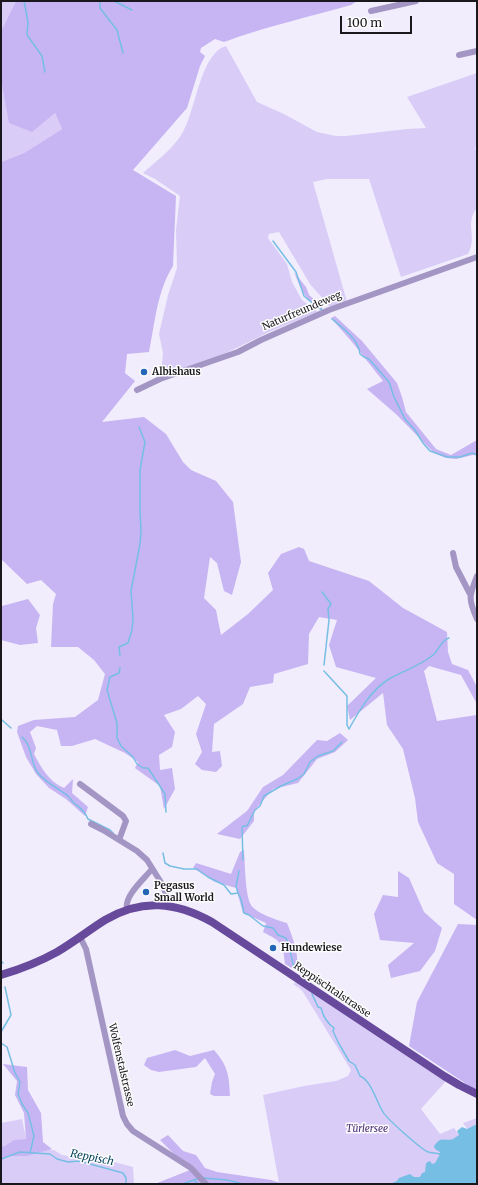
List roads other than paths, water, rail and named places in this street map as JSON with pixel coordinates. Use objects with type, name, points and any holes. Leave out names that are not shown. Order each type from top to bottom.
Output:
[{"type":"main road","name":"Reppischtalstrasse","points":[[1,975],[30,966],[44,959],[106,920],[127,909],[148,905],[168,905],[188,910],[212,922],[459,1086],[477,1094]]},
{"type":"street","points":[[371,11],[416,1]]},
{"type":"street","points":[[459,55],[477,51]]},
{"type":"street","name":"Naturfreundeweg","points":[[137,390],[160,379],[238,352],[268,336],[329,310],[477,257]]},
{"type":"street","points":[[453,553],[456,567],[470,594],[472,608],[477,619]]},
{"type":"street","points":[[470,594],[477,576]]},
{"type":"street","points":[[80,784],[122,816],[126,821],[119,840]]},
{"type":"street","points":[[91,824],[137,851],[148,860],[162,884],[168,899],[168,905]]},
{"type":"street","points":[[127,909],[126,906],[128,898],[152,869]]},
{"type":"street","name":"Wolfenstalstrasse","points":[[80,937],[86,948],[122,1116],[133,1131],[182,1161],[203,1180]]},
{"type":"water","points":[[477,1124],[477,1184],[390,1184],[397,1181],[399,1178],[410,1174],[414,1177],[420,1177],[422,1173],[425,1172],[426,1163],[430,1161],[432,1164],[435,1163],[439,1156],[440,1152],[435,1149],[434,1146],[439,1141],[454,1139],[459,1135],[457,1131],[462,1127],[467,1129]]},
{"type":"waterway","points":[[24,1],[28,22],[27,35],[42,56],[45,72]]},
{"type":"waterway","points":[[100,1],[100,8],[117,30],[123,53]]},
{"type":"waterway","points":[[114,1],[132,10]]},
{"type":"waterway","points":[[273,241],[296,272],[304,296],[322,310]]},
{"type":"waterway","points":[[332,319],[354,339],[360,354],[369,359],[389,382],[394,397],[405,419],[430,451],[447,457],[460,457],[472,453],[477,455]]},
{"type":"waterway","points":[[120,656],[119,647],[128,643],[132,630],[133,619],[131,591],[140,544],[140,470],[145,442],[139,427]]},
{"type":"waterway","points":[[322,592],[331,604],[328,609],[329,620],[324,665]]},
{"type":"waterway","points":[[349,729],[361,708],[377,689],[389,679],[428,659],[435,653],[442,643],[449,638]]},
{"type":"waterway","points":[[120,668],[119,673],[110,677],[107,690],[117,723],[117,738],[121,746],[133,757],[137,764],[143,768],[148,768],[165,794],[166,812]]},
{"type":"waterway","points":[[324,671],[347,696],[347,725],[349,729]]},
{"type":"waterway","points":[[1,721],[2,720],[11,728]]},
{"type":"waterway","points":[[22,737],[28,745],[35,769],[41,777],[68,796],[84,812],[88,819],[113,833]]},
{"type":"waterway","points":[[243,860],[242,828],[243,826],[247,826],[255,810],[260,806],[264,796],[297,779],[304,774],[310,762],[318,756],[333,751],[342,742]]},
{"type":"waterway","points":[[163,853],[165,863],[170,866],[184,869],[197,869],[208,877],[224,885],[231,894],[238,893],[244,913],[263,926],[273,928],[278,935],[286,938],[294,967]]},
{"type":"waterway","points":[[238,893],[236,886],[239,871]]},
{"type":"waterway","points":[[1,1032],[11,1015],[5,987]]},
{"type":"waterway","points":[[312,994],[318,1007],[321,1008],[329,1024],[334,1028],[333,1031],[349,1061],[355,1065],[360,1076],[367,1082],[386,1116],[404,1134],[424,1150],[440,1154]]},
{"type":"waterway","points":[[1,1043],[7,1047],[15,1073],[20,1082],[18,1094],[28,1113],[34,1136],[30,1153]]},
{"type":"waterway","name":"Reppisch","points":[[1,1159],[20,1152],[50,1154],[57,1159],[68,1162],[79,1161],[123,1173],[126,1178],[126,1184]]},
{"type":"waterway","name":"Reppisch","points":[[203,1178],[227,1180],[243,1184]]},
{"type":"waterway","name":"Reppisch","points":[[182,1184],[197,1179]]},
{"type":"waterway","name":"Reppisch","points":[[194,1180],[198,1184]]},
{"type":"place","name":"Albishaus","points":[[144,372]]},
{"type":"place","name":"Pegasus Small World","points":[[146,892]]},
{"type":"place","name":"Hundewiese","points":[[273,948]]},
{"type":"park label","name":"Türlersee","points":[[367,1129]]}]
